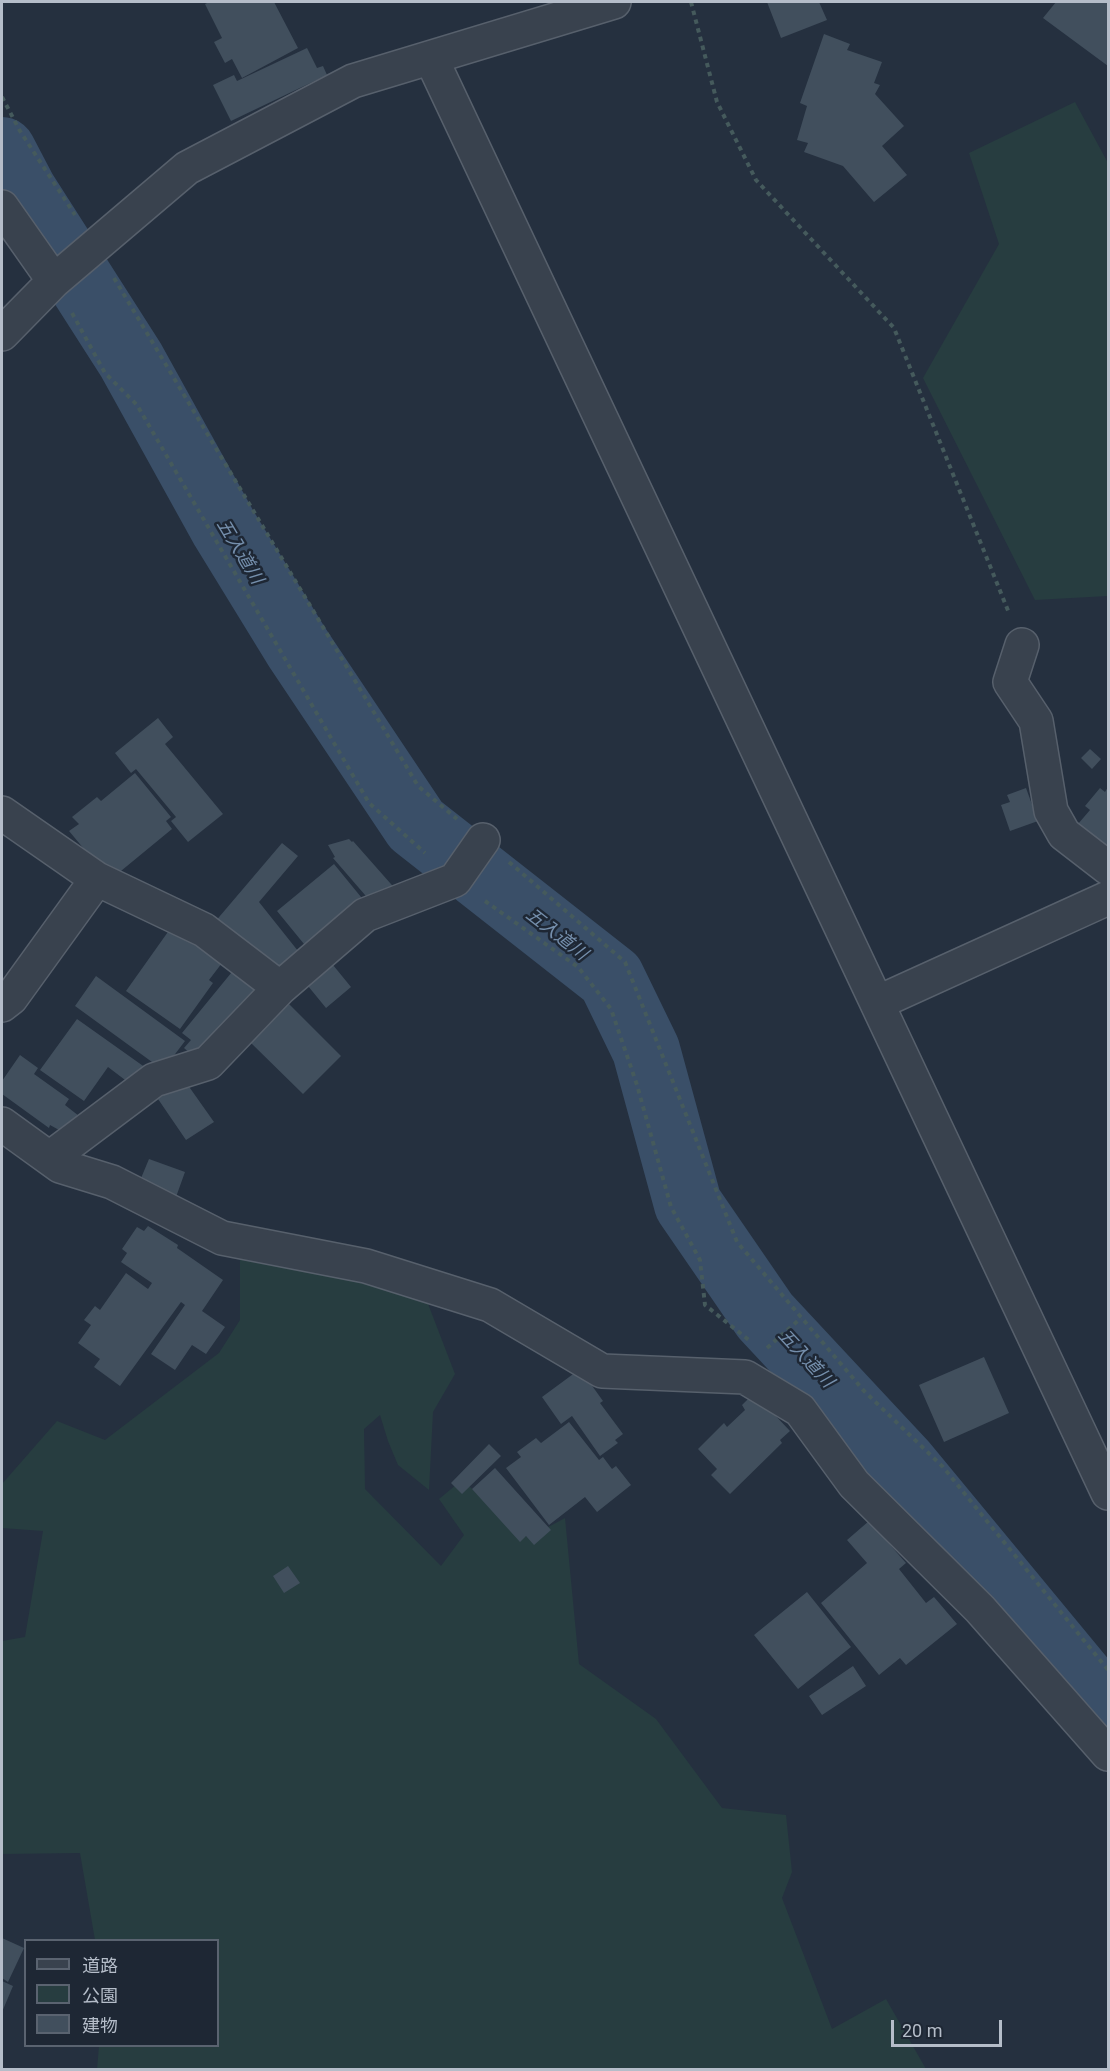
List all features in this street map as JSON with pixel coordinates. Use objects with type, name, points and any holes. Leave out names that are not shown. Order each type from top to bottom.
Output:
[{"type":"street","points":[[2,334],[54,281],[187,168],[353,81],[614,2]]},
{"type":"street","points":[[431,58],[1108,1493]]},
{"type":"street","points":[[2,207],[54,281]]},
{"type":"street","points":[[1022,645],[1010,682],[1036,721],[1051,812],[1064,834],[1108,868]]},
{"type":"street","points":[[2,813],[97,879],[204,930],[280,988]]},
{"type":"street","points":[[50,1158],[154,1080],[208,1063],[280,988],[365,915],[456,879],[483,840]]},
{"type":"street","points":[[2,1005],[11,998],[97,879]]},
{"type":"street","points":[[877,1003],[1108,898]]},
{"type":"street","points":[[2,1124],[60,1166],[112,1182],[222,1238],[366,1266],[490,1305],[602,1371],[745,1377],[800,1410],[854,1484],[980,1609],[1108,1754]]},
{"type":"path","points":[[691,2],[717,102],[756,180],[894,328],[1022,645]]},
{"type":"path","points":[[2,97],[20,131],[95,246],[418,786],[625,962],[737,1242],[864,1391],[944,1467],[1108,1670]]},
{"type":"path","points":[[54,281],[105,373],[137,405],[369,803],[456,879],[578,967],[612,1009],[637,1085],[671,1208],[700,1260],[705,1305],[755,1345]]},
{"type":"path","points":[[763,1352],[801,1317]]},
{"type":"green space","points":[[1075,102],[1108,163],[1108,596],[1035,600],[923,378],[999,244],[969,153]]},
{"type":"green space","points":[[240,1248],[425,1296],[455,1374],[433,1412],[429,1490],[398,1465],[380,1415],[364,1429],[365,1489],[441,1566],[464,1535],[439,1499],[462,1480],[528,1538],[565,1518],[579,1664],[656,1719],[722,1808],[786,1815],[792,1872],[782,1898],[832,2029],[886,1999],[926,2069],[97,2069],[99,2047],[219,2047],[219,1939],[95,1939],[80,1853],[2,1854],[2,1641],[25,1637],[43,1531],[2,1528],[2,1484],[57,1421],[105,1440],[219,1353],[240,1320]]},
{"type":"building","points":[[209,2],[274,2],[298,48],[242,78],[232,59],[225,63],[214,42],[222,38],[205,4]]},
{"type":"building","points":[[767,2],[819,2],[827,20],[781,38]]},
{"type":"building","points":[[1056,2],[1108,2],[1108,66],[1043,18]]},
{"type":"building","points":[[824,34],[850,44],[847,50],[882,62],[874,83],[880,85],[875,94],[904,126],[882,146],[907,175],[874,202],[843,166],[804,152],[808,143],[797,140],[807,106],[800,103]]},
{"type":"building","points":[[307,48],[317,68],[323,66],[327,75],[231,121],[213,85],[234,75],[237,81]]},
{"type":"building","points":[[158,718],[173,737],[165,744],[223,814],[188,842],[171,821],[176,817],[136,769],[131,773],[115,753]]},
{"type":"building","points":[[1090,749],[1101,759],[1092,769],[1081,758]]},
{"type":"building","points":[[135,773],[171,817],[166,821],[172,829],[110,880],[69,831],[79,824],[72,817],[97,797],[101,801]]},
{"type":"building","points":[[1108,787],[1108,855],[1078,824],[1090,810],[1085,806],[1100,788],[1105,792]]},
{"type":"building","points":[[1026,788],[1038,821],[1010,831],[1001,805],[1010,802],[1007,795]]},
{"type":"building","points":[[349,839],[398,892],[378,910],[333,858],[335,857],[328,845]]},
{"type":"building","points":[[282,843],[298,856],[259,902],[306,961],[281,983],[214,923]]},
{"type":"building","points":[[334,864],[370,908],[313,955],[277,911]]},
{"type":"building","points":[[170,929],[185,939],[187,936],[222,963],[209,980],[213,983],[180,1029],[126,991]]},
{"type":"building","points":[[333,965],[351,987],[326,1008],[308,986]]},
{"type":"building","points":[[236,967],[262,990],[199,1061],[184,1048],[191,1040],[182,1033]]},
{"type":"building","points":[[96,976],[185,1041],[163,1070],[75,1006]]},
{"type":"building","points":[[289,1004],[341,1056],[303,1094],[251,1043]]},
{"type":"building","points":[[77,1019],[146,1068],[133,1086],[108,1067],[84,1101],[40,1070]]},
{"type":"building","points":[[20,1055],[38,1068],[34,1074],[69,1099],[65,1105],[79,1116],[59,1130],[50,1125],[49,1128],[2,1094],[2,1081]]},
{"type":"building","points":[[185,1081],[214,1122],[186,1140],[158,1099]]},
{"type":"building","points":[[149,1159],[185,1172],[176,1197],[139,1183]]},
{"type":"building","points":[[148,1226],[178,1245],[177,1248],[223,1280],[202,1311],[225,1327],[206,1354],[192,1345],[175,1370],[151,1354],[185,1305],[181,1302],[120,1386],[94,1367],[100,1359],[78,1343],[91,1325],[84,1320],[95,1306],[100,1310],[126,1273],[148,1289],[152,1283],[121,1262],[127,1253],[122,1249],[137,1227],[144,1231]]},
{"type":"building","points":[[984,1357],[1009,1413],[944,1442],[919,1385]]},
{"type":"building","points":[[580,1369],[603,1401],[600,1403],[623,1434],[615,1440],[618,1443],[600,1456],[572,1416],[561,1424],[542,1397]]},
{"type":"building","points":[[754,1393],[790,1431],[780,1440],[782,1443],[730,1494],[711,1475],[717,1469],[698,1449],[724,1423],[727,1427],[745,1410],[742,1405]]},
{"type":"building","points":[[569,1422],[599,1460],[603,1457],[612,1469],[616,1466],[631,1485],[597,1512],[585,1497],[549,1525],[506,1468],[521,1457],[517,1452],[536,1438],[541,1443]]},
{"type":"building","points":[[489,1444],[501,1456],[462,1494],[451,1483]]},
{"type":"building","points":[[495,1468],[551,1530],[534,1545],[526,1536],[520,1542],[472,1489]]},
{"type":"building","points":[[869,1521],[906,1563],[899,1569],[926,1603],[934,1597],[957,1624],[906,1665],[900,1658],[879,1675],[821,1603],[867,1563],[847,1540]]},
{"type":"building","points":[[288,1566],[300,1583],[284,1593],[273,1576]]},
{"type":"building","points":[[807,1592],[851,1647],[798,1689],[754,1635]]},
{"type":"building","points":[[853,1666],[866,1686],[822,1715],[809,1696]]},
{"type":"building","points":[[2,1938],[24,1948],[8,1982],[2,1978]]},
{"type":"building","points":[[2,1981],[13,1986],[2,2012]]},
{"type":"waterway","name":"五入道川","points":[[2,151],[23,191],[131,360],[224,528],[297,647],[416,825],[611,978],[646,1050],[688,1204],[765,1316],[903,1464],[1108,1712]]}]
